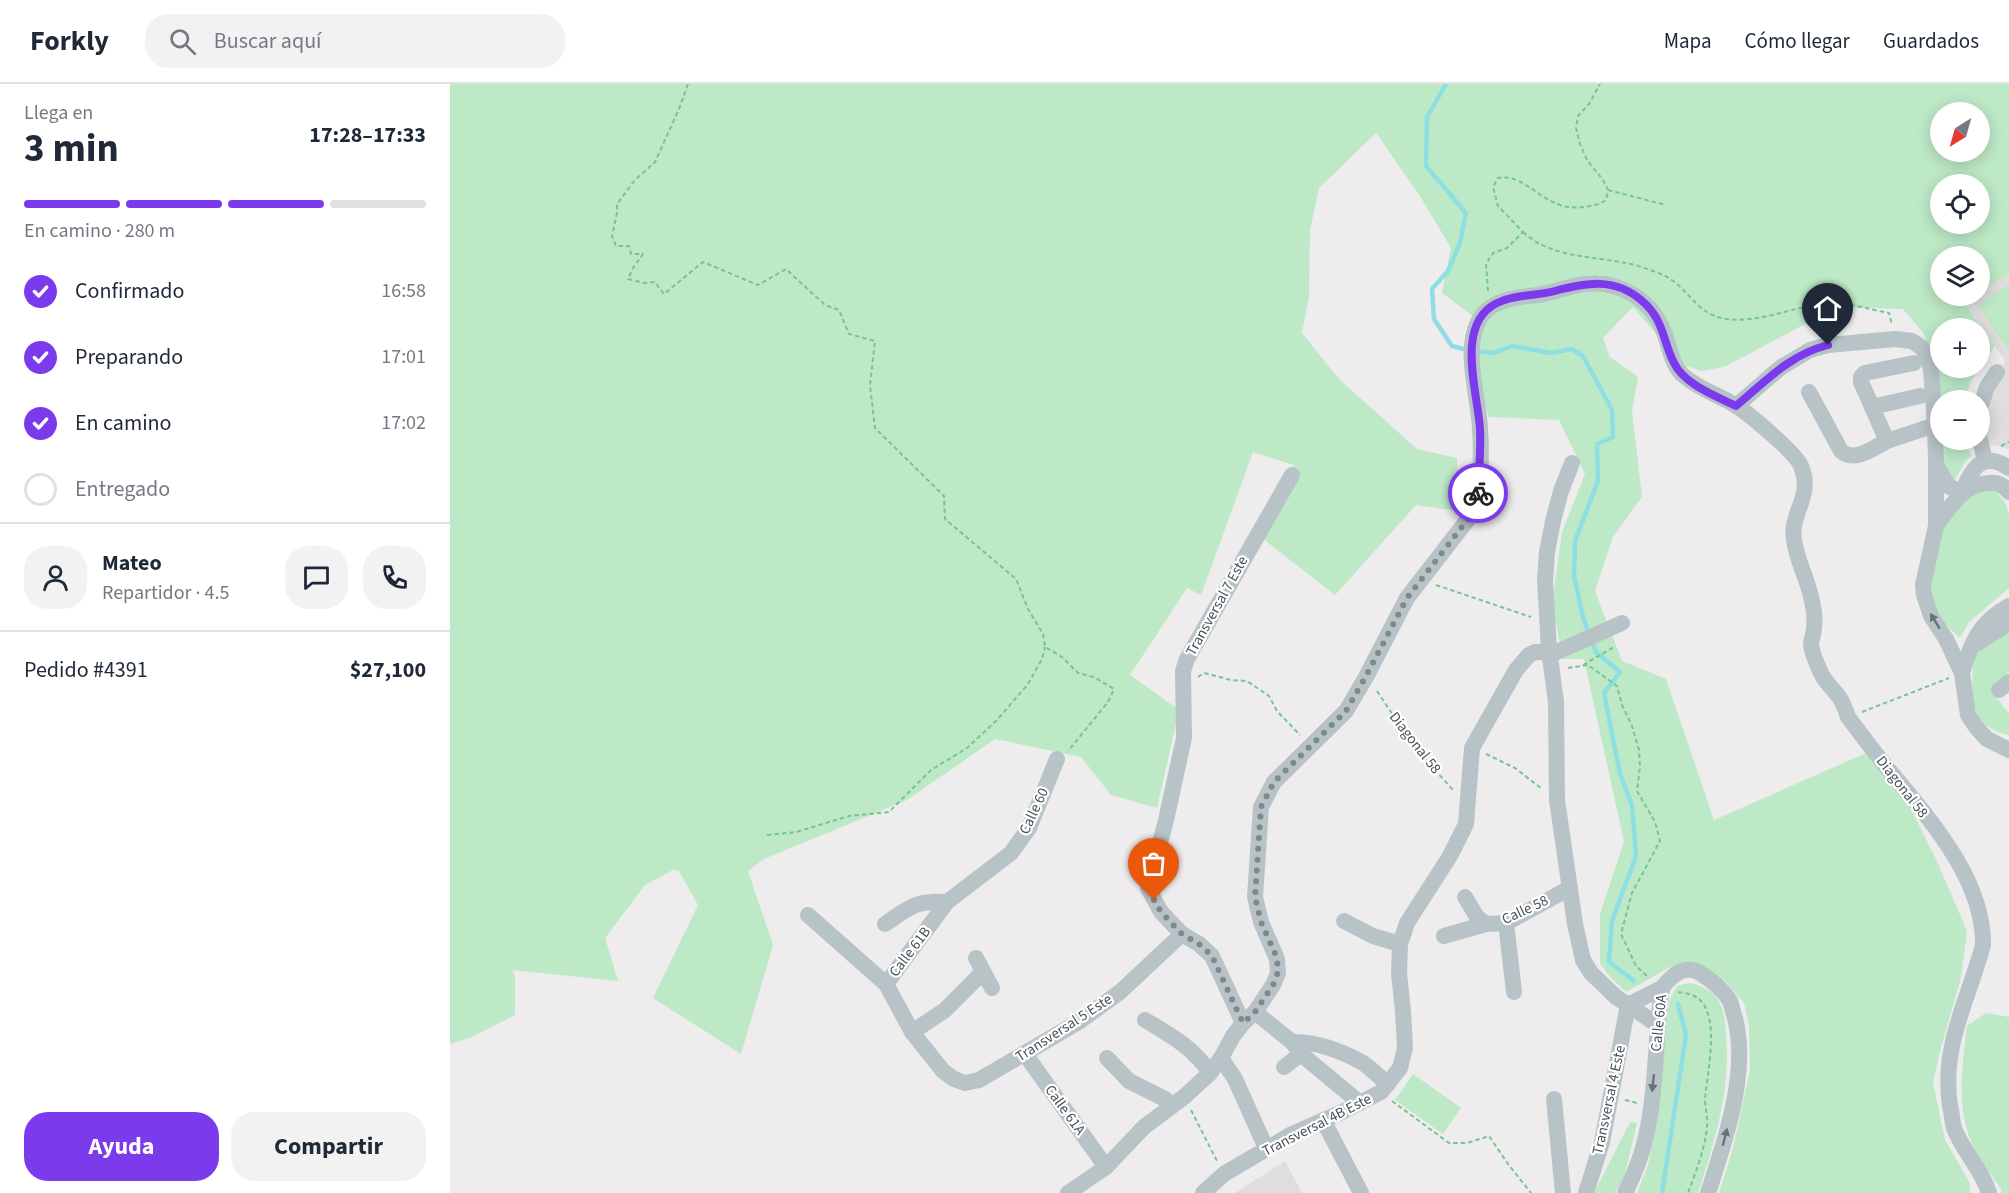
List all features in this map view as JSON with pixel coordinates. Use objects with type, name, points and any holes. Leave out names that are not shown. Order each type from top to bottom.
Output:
[{"type":"street","points":[[1068,1193],[1106,1167],[1144,1127],[1210,1072],[1233,1036],[1273,985],[1278,972],[1277,958],[1261,922],[1255,897],[1261,807],[1274,782],[1346,711],[1407,598],[1472,514],[1478,499],[1480,428],[1472,360],[1474,334],[1484,312],[1498,303],[1584,284],[1605,283],[1624,288],[1641,300],[1654,314],[1663,330],[1674,364],[1682,375],[1696,386],[1736,406],[1780,368],[1810,350],[1836,344],[1895,339],[1912,341],[1921,346],[1927,355],[1932,390]]},
{"type":"street","points":[[1887,441],[1861,382],[1862,377],[1865,373],[1914,363]]},
{"type":"street","points":[[1986,390],[1997,372]]},
{"type":"street","points":[[1809,392],[1841,451],[1848,456],[1855,456],[1887,441],[1930,428]]},
{"type":"street","points":[[1872,407],[1920,396]]},
{"type":"street","name":"Diagonal 58","points":[[1736,406],[1788,448],[1801,463],[1806,480],[1793,538],[1813,602],[1815,624],[1811,646],[1821,674],[1842,702],[1848,717],[1911,794],[1956,859],[1969,883],[1979,913],[1983,930],[1983,945],[1953,1038],[1948,1070],[1948,1094],[1954,1127],[1964,1149],[1986,1183],[1989,1193]]},
{"type":"street","points":[[1936,450],[1936,526],[1923,585],[1924,595],[1928,608],[1962,673],[1968,715],[1987,739],[2009,750]]},
{"type":"street","points":[[1982,450],[1984,461]]},
{"type":"street","points":[[1936,461],[1945,483],[1962,494]]},
{"type":"street","points":[[1936,526],[1962,494],[1972,472],[1984,461],[2000,462],[2009,468]]},
{"type":"street","points":[[1572,463],[1561,491],[1547,552],[1545,580],[1556,702],[1557,800],[1575,924],[1583,960],[1591,973],[1616,997],[1658,1025]]},
{"type":"street","name":"Transversal 7 Este","points":[[1182,934],[1161,912],[1148,888],[1184,738],[1183,671],[1187,659],[1292,475]]},
{"type":"street","points":[[1962,494],[1981,483],[2002,485],[2009,492]]},
{"type":"street","points":[[1962,673],[1983,624],[2009,606]]},
{"type":"street","points":[[1551,662],[1593,636],[1623,623]]},
{"type":"street","points":[[1972,647],[2009,623]]},
{"type":"street","name":"Transversal 4B Este","points":[[1203,1193],[1224,1174],[1266,1148],[1360,1103],[1385,1088],[1400,1068],[1404,1048],[1399,973],[1400,944],[1413,913],[1450,856],[1467,824],[1473,748],[1516,670],[1529,655],[1542,652],[1551,662]]},
{"type":"street","name":"Calle 60","points":[[947,902],[1011,853],[1029,828],[1057,759]]},
{"type":"street","name":"Calle 58","points":[[1444,936],[1486,924],[1506,922],[1570,888]]},
{"type":"street","points":[[1465,897],[1477,917],[1486,924]]},
{"type":"street","points":[[885,924],[915,904],[929,901],[947,902]]},
{"type":"street","name":"Calle 61B","points":[[947,902],[886,984],[912,1032],[944,1071],[954,1079],[965,1083]]},
{"type":"street","points":[[808,915],[886,984]]},
{"type":"street","points":[[1344,921],[1372,936],[1400,944]]},
{"type":"street","points":[[1506,922],[1514,992]]},
{"type":"street","points":[[1182,934],[1199,944],[1212,956],[1249,1017],[1296,1048],[1360,1103]]},
{"type":"street","name":"Transversal 5 Este","points":[[965,1083],[979,1080],[1080,1021],[1120,992],[1182,934]]},
{"type":"street","points":[[912,1032],[945,1010],[979,965],[992,988]]},
{"type":"street","name":"Calle 60A","points":[[1625,1193],[1640,1159],[1646,1136],[1651,1107],[1662,988],[1684,969],[1697,971],[1719,988],[1731,1002],[1737,1028],[1739,1060],[1734,1102],[1721,1156],[1708,1193]]},
{"type":"street","points":[[1628,1005],[1662,988]]},
{"type":"street","name":"Transversal 4 Este","points":[[1586,1193],[1602,1142],[1628,1005]]},
{"type":"street","points":[[1145,1020],[1180,1041],[1203,1062],[1210,1072]]},
{"type":"street","points":[[1284,1067],[1296,1048],[1308,1041],[1364,1064],[1385,1088]]},
{"type":"street","name":"Calle 61A","points":[[1025,1054],[1106,1167]]},
{"type":"street","points":[[1107,1058],[1129,1081],[1165,1099],[1178,1101]]},
{"type":"street","points":[[1221,1058],[1235,1079],[1266,1148]]},
{"type":"street","points":[[1554,1100],[1563,1193]]},
{"type":"street","points":[[1323,1120],[1361,1193]]},
{"type":"path","points":[[688,84],[679,110],[655,162],[635,180],[617,204],[612,236],[616,246],[629,246],[631,254],[643,254],[628,279],[645,283],[655,282],[664,294],[703,262],[758,285],[786,269],[825,305],[840,310],[849,334],[875,341],[870,385],[875,428],[944,496],[945,519],[1016,579],[1028,609],[1043,634],[1045,647],[1042,659],[1028,684],[997,720],[968,748],[931,770],[890,812],[849,816],[796,832],[767,835]]},
{"type":"path","points":[[1600,84],[1589,104],[1578,116],[1576,128],[1587,160],[1608,190],[1606,200],[1600,204],[1578,209],[1561,206],[1548,200],[1520,180],[1509,176],[1498,178],[1493,187],[1498,206],[1530,239],[1545,246],[1588,258],[1628,263],[1664,275],[1685,291],[1700,309],[1726,319],[1762,319],[1793,308],[1829,303],[1888,313],[1895,339]]},
{"type":"path","points":[[1608,190],[1665,205]]},
{"type":"path","points":[[1484,295],[1488,291],[1486,264],[1493,253],[1506,248],[1523,232]]},
{"type":"path","points":[[1420,580],[1548,622]]},
{"type":"path","points":[[1045,647],[1062,657],[1078,673],[1094,677],[1114,689],[1108,702],[1071,749],[1057,759]]},
{"type":"path","points":[[1582,666],[1614,647]]},
{"type":"path","points":[[1551,662],[1563,669],[1588,665],[1617,687],[1632,726],[1638,750],[1641,767],[1637,791],[1655,822],[1660,841],[1632,893],[1621,934],[1636,966],[1644,975],[1662,988],[1700,999],[1710,1024],[1709,1071],[1705,1100],[1707,1126],[1688,1193]]},
{"type":"path","points":[[1185,688],[1204,673],[1231,680],[1247,681],[1269,696],[1277,711],[1299,734],[1314,741]]},
{"type":"path","points":[[1848,717],[1962,673]]},
{"type":"path","name":"Diagonal 58","points":[[1366,676],[1414,747],[1467,807]]},
{"type":"path","points":[[1473,748],[1515,768],[1557,800]]},
{"type":"path","points":[[1385,1088],[1449,1143],[1467,1143],[1489,1136],[1531,1193]]},
{"type":"path","points":[[1612,1096],[1651,1107]]},
{"type":"path","points":[[1178,1101],[1224,1174]]},
{"type":"shaded area","points":[[2009,274],[2009,450],[1990,445],[1989,390],[2005,361],[1990,339],[1990,318],[1976,318],[1968,306],[1990,306],[1990,286]]},
{"type":"shaded area","points":[[1285,1161],[1302,1193],[1235,1193]]},
{"type":"green space","points":[[450,84],[2009,84],[2009,274],[1990,286],[1990,246],[1930,246],[1930,306],[1967,306],[1975,318],[1930,318],[1930,357],[1924,334],[1903,309],[1838,307],[1724,367],[1702,371],[1686,366],[1633,307],[1603,338],[1610,357],[1638,377],[1632,411],[1642,497],[1613,537],[1595,591],[1622,661],[1666,679],[1714,820],[1866,753],[1909,805],[1936,859],[1967,931],[1961,978],[1933,1083],[1945,1140],[1970,1183],[1970,1193],[1719,1193],[1733,1148],[1750,1070],[1749,1025],[1744,1003],[1725,981],[1693,962],[1670,967],[1626,992],[1610,977],[1600,963],[1600,914],[1624,842],[1584,659],[1563,659],[1552,604],[1562,532],[1585,474],[1559,420],[1489,417],[1468,358],[1473,316],[1442,293],[1451,248],[1420,196],[1376,133],[1319,188],[1310,230],[1309,296],[1302,333],[1339,379],[1417,449],[1457,458],[1458,511],[1416,505],[1335,595],[1253,531],[1294,465],[1253,452],[1201,595],[1187,588],[1130,675],[1179,710],[1157,808],[1111,795],[1081,757],[995,739],[907,800],[764,859],[748,871],[773,945],[741,1054],[653,998],[698,905],[679,871],[673,870],[645,885],[605,938],[618,981],[512,970],[515,976],[515,1015],[472,1037],[450,1044]]},
{"type":"green space","points":[[2009,284],[2009,351],[1990,323],[1990,318],[1987,318],[1979,306],[1990,306],[1990,297]]},
{"type":"green space","points":[[1990,339],[1995,346],[1990,352]]},
{"type":"green space","points":[[1935,378],[1973,378],[1968,390],[1938,390]]},
{"type":"green space","points":[[1945,450],[1969,450],[1971,456],[1953,483],[1944,465]]},
{"type":"green space","points":[[1995,490],[2005,502],[2009,514],[2009,588],[1969,622],[1960,638],[1946,625],[1928,589],[1937,540],[1952,512],[1967,493]]},
{"type":"green space","points":[[2009,627],[2009,672],[1991,690],[2009,714],[2009,735],[1991,728],[1978,716],[1972,679],[1974,658],[1981,644]]},
{"type":"green space","points":[[1689,983],[1706,989],[1714,995],[1720,1003],[1724,1019],[1726,1075],[1716,1135],[1698,1193],[1637,1193],[1648,1165],[1656,1126],[1669,1001],[1677,986]]},
{"type":"green space","points":[[1986,1013],[2009,1017],[2009,1193],[2001,1193],[2001,1189],[1975,1150],[1962,1105],[1962,1073],[1967,1026]]},
{"type":"green space","points":[[1413,1074],[1461,1108],[1443,1134],[1395,1100]]},
{"type":"green space","points":[[1630,1122],[1637,1123],[1624,1178],[1615,1193],[1594,1193]]},
{"type":"waterway","points":[[1446,84],[1427,117],[1426,166],[1466,213],[1460,243],[1448,271],[1432,289],[1434,319],[1452,346],[1467,350]]},
{"type":"waterway","points":[[1476,351],[1494,353],[1512,346],[1551,353],[1572,349],[1583,356],[1612,410],[1613,437],[1597,444],[1598,481],[1575,541],[1574,576],[1589,634]]},
{"type":"waterway","points":[[1592,642],[1596,652],[1620,672],[1604,693],[1620,774],[1632,805],[1636,856],[1612,921],[1609,962],[1634,981]]},
{"type":"waterway","points":[[1662,1193],[1686,1035],[1678,1004]]},
{"type":"way so far","points":[[1154,900],[1161,912],[1182,934],[1199,944],[1212,956],[1243,1023],[1255,1012],[1273,985],[1278,972],[1277,958],[1261,922],[1255,897],[1261,807],[1274,782],[1346,711],[1407,598],[1472,514],[1478,493]]},
{"type":"route","points":[[1478,493],[1480,428],[1473,380],[1474,334],[1484,312],[1498,303],[1584,284],[1605,283],[1624,288],[1641,300],[1654,314],[1663,330],[1674,364],[1682,375],[1696,386],[1736,406],[1794,358],[1828,345]]}]
